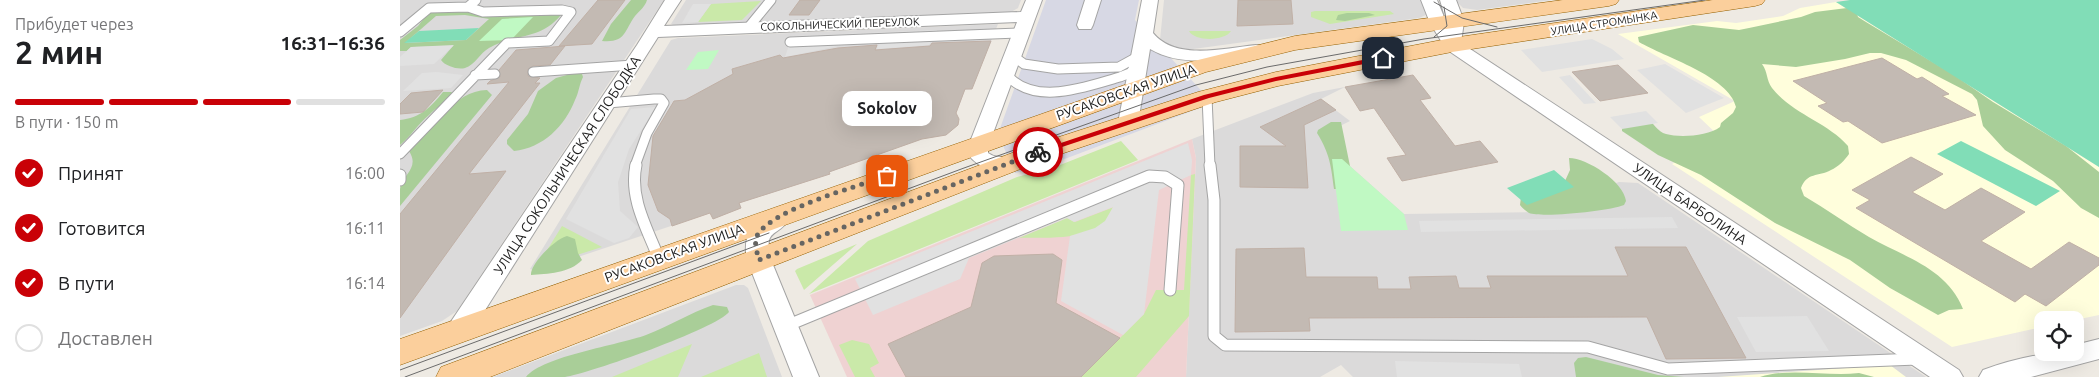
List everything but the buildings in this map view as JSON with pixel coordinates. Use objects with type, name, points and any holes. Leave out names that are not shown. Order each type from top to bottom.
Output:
[{"type":"main road","name":"УЛИЦА СТРОМЫНКА","points":[[1447,22],[1609,0]]},
{"type":"main road","name":"УЛИЦА СТРОМЫНКА","points":[[1452,45],[1755,0]]},
{"type":"main road","name":"РУСАКОВСКАЯ УЛИЦА","points":[[400,352],[978,144],[1137,69],[1198,66],[1260,50],[1447,22]]},
{"type":"main road","name":"РУСАКОВСКАЯ УЛИЦА","points":[[453,377],[1012,162],[1128,123],[1207,97],[1276,79],[1452,45]]},
{"type":"street","name":"УЛИЦА СОКОЛЬНИЧЕСКАЯ СЛОБОДКА","points":[[459,330],[633,65],[673,0]]},
{"type":"street","points":[[1012,162],[996,164],[984,161],[978,154],[978,144],[1034,0]]},
{"type":"street","points":[[1085,25],[1092,0]]},
{"type":"street","points":[[1128,123],[1150,0]]},
{"type":"street","points":[[1429,0],[1447,22]]},
{"type":"street","points":[[1447,22],[1448,0]]},
{"type":"street","name":"СОКОЛЬНИЧЕСКИЙ ПЕРЕУЛОК","points":[[652,32],[1028,17]]},
{"type":"street","name":"УЛИЦА БАРБОЛИНА","points":[[1447,22],[1452,45],[1950,377]]},
{"type":"street","points":[[1144,33],[1154,45],[1181,54],[1202,55],[1260,50]]},
{"type":"street","points":[[790,211],[758,234],[756,246],[759,260],[806,377]]},
{"type":"street","points":[[1992,377],[2099,349]]},
{"type":"lane","points":[[468,7],[476,0]]},
{"type":"lane","points":[[748,28],[771,0]]},
{"type":"lane","points":[[400,32],[429,8],[468,7],[483,12],[562,10],[570,12],[549,41],[507,43],[400,154]]},
{"type":"lane","points":[[790,42],[1018,42],[1018,60],[1024,64],[1040,68],[1113,68],[1133,61],[1137,69],[1131,74],[1124,76],[1053,92],[1027,90],[1017,86],[1006,74]]},
{"type":"lane","points":[[533,72],[633,65]]},
{"type":"lane","points":[[475,76],[495,74]]},
{"type":"lane","points":[[1207,97],[1209,157],[1214,200],[1214,336],[1225,345],[1588,348],[1668,369],[1889,358],[1923,359]]},
{"type":"lane","points":[[608,103],[654,99],[661,100],[664,103],[647,130],[636,169],[634,190],[659,259]]},
{"type":"lane","points":[[400,175],[400,180]]},
{"type":"lane","points":[[786,326],[1149,176],[1160,175],[1173,179],[1178,185],[1170,290]]},
{"type":"shaded area","points":[[400,0],[664,0],[457,311],[442,321],[400,336]]},
{"type":"shaded area","points":[[686,0],[1021,0],[1018,8],[1011,12],[677,27],[671,24]]},
{"type":"shaded area","points":[[1046,0],[1139,0],[1135,20],[1213,103],[1054,163],[1015,173],[998,134]]},
{"type":"shaded area","points":[[1164,0],[1425,0],[1428,14],[1419,18],[1186,50],[1169,47],[1160,40]]},
{"type":"shaded area","points":[[1455,0],[1551,0],[1477,10],[1463,8]]},
{"type":"shaded area","points":[[1836,2],[2099,167],[2099,315],[2084,318],[2084,311],[2034,311],[2034,329],[1952,347],[1672,164],[1721,138],[1699,117],[1735,101],[1618,34],[1717,21],[1736,23],[1783,16],[1800,8]]},
{"type":"shaded area","points":[[693,4],[711,4],[698,22],[682,23]]},
{"type":"shaded area","points":[[998,24],[972,89],[965,90],[956,114],[958,125],[946,135],[921,139],[830,172],[830,174],[740,203],[741,208],[713,219],[710,213],[536,271],[530,269],[671,40],[678,38]]},
{"type":"shaded area","points":[[937,30],[929,45],[877,49],[879,42],[838,46],[785,57],[792,36]]},
{"type":"shaded area","points":[[1592,39],[1612,49],[1624,59],[1542,72],[1521,50]]},
{"type":"shaded area","points":[[454,45],[434,64],[400,66],[400,57],[411,47]]},
{"type":"shaded area","points":[[1665,64],[1724,98],[1686,113],[1637,70]]},
{"type":"shaded area","points":[[437,72],[463,75],[451,88],[403,91],[422,73]]},
{"type":"shaded area","points":[[1570,75],[1596,103],[1584,104],[1559,77]]},
{"type":"shaded area","points":[[1345,87],[1321,99],[1350,121],[1328,132],[1342,159],[1404,214],[1537,212],[1619,182],[1638,183],[1926,377],[1353,377],[1341,365],[1320,377],[1186,377],[1196,158],[1192,139],[1313,93]]},
{"type":"shaded area","points":[[656,107],[629,149],[618,182],[620,211],[638,227],[629,238],[614,243],[566,219],[631,109]]},
{"type":"shaded area","points":[[1646,111],[1658,123],[1622,129],[1610,117]]},
{"type":"shaded area","points":[[1192,139],[1196,158],[1186,377],[847,377],[810,295]]},
{"type":"shaded area","points":[[1188,143],[1192,160],[1191,175],[1159,190],[1144,314],[1123,335],[1061,301],[1070,236],[1095,228],[1105,221],[1113,207],[1074,222],[1067,218],[969,258],[960,279],[873,315],[855,279]]},
{"type":"shaded area","points":[[1672,217],[1678,228],[1421,232],[1419,221]]},
{"type":"shaded area","points":[[736,285],[744,285],[748,288],[782,377],[493,377]]},
{"type":"shaded area","points":[[1807,316],[1829,351],[1756,352],[1737,317]]},
{"type":"shaded area","points":[[1395,361],[1519,364],[1522,377],[1397,377]]},
{"type":"shaded area","points":[[1890,365],[1906,377],[1718,377]]},
{"type":"green space","points":[[631,0],[647,0],[644,7],[635,16],[620,38],[602,41],[611,24]]},
{"type":"green space","points":[[1850,0],[2099,0],[2099,167],[1836,2]]},
{"type":"green space","points":[[761,1],[742,20],[698,22],[711,4]]},
{"type":"green space","points":[[1855,7],[1858,17],[2066,146],[2099,172],[2099,218],[2081,208],[2053,181],[2005,150],[1983,126],[1977,100],[1972,94],[1906,60],[1881,53],[1870,53],[1796,67],[1762,64],[1770,85],[1780,97],[1789,105],[1830,130],[1848,146],[1849,154],[1834,169],[1806,179],[1801,188],[1804,196],[1869,237],[1935,273],[1956,295],[1963,309],[1949,310],[1938,315],[1890,288],[1850,260],[1775,223],[1701,175],[1658,155],[1622,131],[1622,127],[1646,116],[1658,129],[1666,134],[1686,136],[1701,134],[1720,127],[1721,123],[1733,113],[1736,107],[1731,96],[1709,77],[1639,42],[1638,37],[1693,25],[1739,30],[1801,17],[1815,12]]},
{"type":"green space","points":[[433,11],[462,11],[481,15],[560,13],[561,15],[544,29],[499,43],[486,50],[469,66],[455,68],[441,60],[453,46],[411,47],[407,51],[400,51],[400,40],[418,26],[428,13]],"holes":[[[465,15],[489,19],[466,40],[405,43],[436,16]]]},
{"type":"green space","points":[[1390,11],[1394,14],[1330,24],[1311,17],[1311,12]]},
{"type":"green space","points":[[1369,13],[1375,15],[1345,21],[1336,20],[1338,15]]},
{"type":"green space","points":[[533,17],[511,40],[479,41],[502,19]]},
{"type":"green space","points":[[479,28],[466,40],[404,43],[419,31]]},
{"type":"green space","points":[[1189,31],[1231,31],[1223,37],[1210,39],[1197,37]]},
{"type":"green space","points":[[719,50],[708,69],[686,70],[698,52]]},
{"type":"green space","points":[[574,73],[582,74],[583,77],[571,110],[559,127],[552,134],[534,145],[514,151],[507,144],[507,140],[528,114],[538,91],[556,78]]},
{"type":"green space","points":[[487,90],[492,95],[400,206],[400,189],[413,162],[409,151],[454,104],[475,92]]},
{"type":"green space","points":[[443,92],[452,92],[445,102],[432,112],[400,145],[400,120],[413,117],[424,111]]},
{"type":"green space","points":[[1331,122],[1341,122],[1351,171],[1341,189],[1334,189],[1329,160],[1325,147],[1317,133],[1318,130]]},
{"type":"green space","points":[[1121,141],[1138,160],[809,294],[868,241],[1017,177],[1055,167]]},
{"type":"green space","points":[[1961,141],[2060,191],[2036,206],[1937,154]]},
{"type":"green space","points":[[1569,158],[1585,162],[1604,172],[1619,186],[1624,194],[1626,201],[1624,205],[1591,211],[1548,215],[1529,213],[1523,208],[1520,205],[1521,197],[1565,181],[1570,170]]},
{"type":"green space","points":[[1332,159],[1342,159],[1404,214],[1408,230],[1341,231]]},
{"type":"green space","points":[[1554,170],[1574,187],[1527,205],[1507,188]]},
{"type":"green space","points":[[1195,174],[1189,316],[1136,377],[1081,377],[1144,314],[1156,290],[1184,290],[1191,175]]},
{"type":"green space","points":[[1114,207],[1108,219],[1099,227],[1087,232],[1073,236],[1019,238],[1067,218],[1075,222]]},
{"type":"green space","points":[[562,226],[602,247],[536,268]]},
{"type":"green space","points":[[567,236],[575,239],[578,253],[582,260],[565,270],[531,275],[532,270],[544,252]]},
{"type":"green space","points":[[857,244],[804,290],[795,271],[797,269]]},
{"type":"green space","points":[[713,305],[727,307],[729,312],[702,328],[678,339],[578,374],[565,377],[526,377],[548,363],[646,335]]},
{"type":"green space","points":[[852,340],[869,344],[879,363],[870,368],[875,377],[855,377],[839,345]]},
{"type":"green space","points":[[692,344],[678,377],[612,377]]},
{"type":"green space","points":[[759,353],[767,377],[701,377]]},
{"type":"green space","points":[[1586,357],[1658,375],[1684,377],[1576,377],[1574,363],[1578,358]]},
{"type":"green space","points":[[1797,372],[1859,373],[1874,377],[1760,377]]},
{"type":"tram line","points":[[405,377],[964,168],[1196,85],[1267,67],[1424,39],[1705,0]]},
{"type":"tram line","points":[[1434,2],[1444,8]]},
{"type":"tram line","points":[[1434,37],[1447,26],[1444,8]]},
{"type":"tram line","points":[[1444,8],[1462,18],[1497,27]]},
{"type":"tram line","points":[[400,370],[769,233]]},
{"type":"way so far","points":[[887,176],[790,211],[765,227],[756,238],[759,260],[1038,152]]},
{"type":"place","name":"Sokolov","points":[[887,176]]},
{"type":"route","points":[[1038,152],[1207,97],[1276,79],[1383,58]]}]
